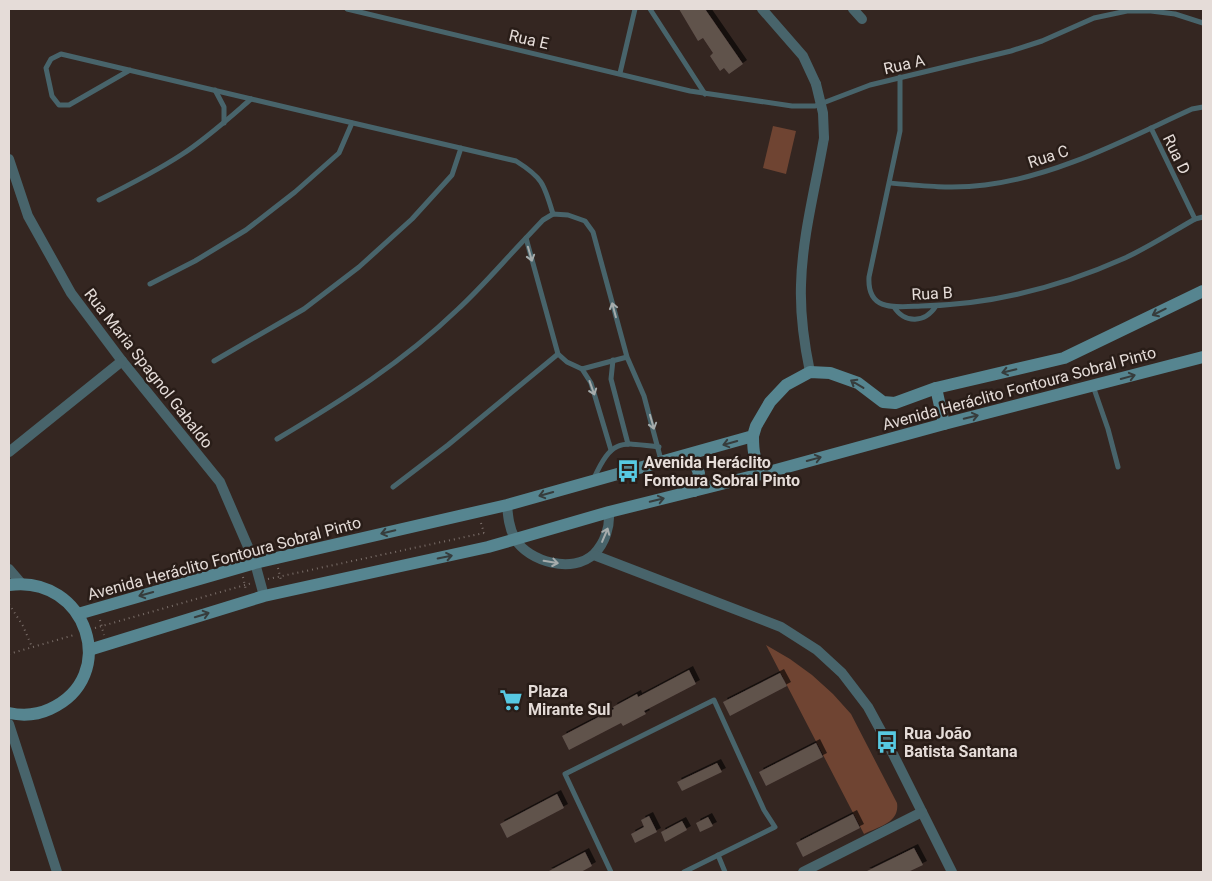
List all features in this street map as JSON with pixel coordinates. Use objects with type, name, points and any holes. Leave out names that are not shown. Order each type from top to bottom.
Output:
[{"type":"street","points":[[762,9],[803,56],[816,84],[824,113],[824,138],[804,242],[801,285],[802,330],[810,372],[786,385],[770,402],[756,426],[753,449],[755,462],[765,473]]},
{"type":"street","points":[[854,9],[862,19]]},
{"type":"street","name":"Rua Maria Spagnol Gabaldo","points":[[9,159],[28,216],[71,293],[122,361],[220,482],[256,564],[264,596]]},
{"type":"street","name":"Avenida Heráclito Fontoura Sobral Pinto","points":[[810,372],[830,373],[858,383],[883,402],[894,402],[936,388],[1064,358],[1203,291]]},
{"type":"street","name":"Avenida Heráclito Fontoura Sobral Pinto","points":[[89,650],[264,596],[488,547],[610,512],[1203,357]]},
{"type":"street","points":[[9,452],[122,361]]},
{"type":"street","points":[[936,388],[944,424]]},
{"type":"street","name":"Avenida Heráclito Fontoura Sobral Pinto","points":[[78,614],[275,559],[508,505],[754,436]]},
{"type":"street","points":[[684,456],[696,466],[699,473],[694,491]]},
{"type":"street","points":[[508,505],[509,522],[515,539],[528,552],[543,561],[561,564],[581,562],[594,555],[605,539],[610,524],[610,512]]},
{"type":"street","points":[[594,555],[781,627],[817,650],[842,673],[868,707],[952,872]]},
{"type":"street","points":[[9,569],[15,584],[43,587],[63,597],[78,614],[86,631],[89,650],[86,671],[76,690],[60,705],[41,713],[20,716],[9,713]]},
{"type":"street","points":[[9,724],[57,872]]},
{"type":"street","points":[[803,872],[922,812]]},
{"type":"lane","name":"Rua E","points":[[347,9],[705,94]]},
{"type":"lane","points":[[620,73],[635,9]]},
{"type":"lane","points":[[650,9],[705,94]]},
{"type":"lane","name":"Rua A","points":[[705,94],[792,106],[815,106],[870,85],[1011,51],[1042,41],[1094,18],[1127,11],[1151,11],[1175,14],[1203,22]]},
{"type":"lane","points":[[130,70],[69,105],[59,106],[52,96],[46,68],[51,59],[61,54],[130,70],[215,90],[352,123],[516,161],[536,174],[546,190],[553,214]]},
{"type":"lane","name":"Rua B","points":[[900,77],[900,131],[890,183],[884,201],[868,287],[873,298],[882,305],[894,307],[936,306],[984,302],[1036,290],[1078,277],[1126,257],[1195,219],[1203,217]]},
{"type":"lane","points":[[215,90],[224,107],[224,123]]},
{"type":"lane","points":[[99,200],[142,179],[183,154],[224,123],[251,99]]},
{"type":"lane","name":"Rua C","points":[[890,183],[943,188],[986,185],[1032,176],[1083,158],[1192,109],[1203,106]]},
{"type":"lane","points":[[150,284],[246,230],[295,192],[340,153],[352,123]]},
{"type":"lane","name":"Rua D","points":[[1150,128],[1195,219]]},
{"type":"lane","points":[[214,361],[304,309],[359,267],[412,219],[452,175],[460,148]]},
{"type":"lane","points":[[277,439],[371,381],[413,349],[458,310],[543,220],[553,214],[568,215],[584,221],[593,232],[627,357],[644,396],[662,462]]},
{"type":"lane","points":[[526,238],[558,354],[567,362],[582,369],[591,383],[611,450]]},
{"type":"lane","points":[[894,307],[899,314],[906,318],[915,319],[931,314],[936,306]]},
{"type":"lane","points":[[393,487],[491,410],[558,354]]},
{"type":"lane","points":[[582,369],[627,357]]},
{"type":"lane","points":[[613,360],[610,379],[628,444]]},
{"type":"lane","points":[[1093,386],[1108,429],[1118,467]]},
{"type":"lane","points":[[593,481],[603,459],[611,450],[620,445],[659,447]]},
{"type":"lane","points":[[611,872],[565,774],[714,700],[764,810],[775,827],[684,872]]},
{"type":"lane","points":[[718,855],[725,872]]},
{"type":"path","points":[[478,511],[488,547]]},
{"type":"path","points":[[9,654],[260,581],[484,533]]},
{"type":"path","points":[[275,559],[284,591]]},
{"type":"path","points":[[241,568],[249,600]]},
{"type":"path","points":[[9,604],[23,626],[32,647]]},
{"type":"path","points":[[96,608],[106,645]]},
{"type":"shaded area","points":[[773,126],[796,131],[786,174],[763,168]]},
{"type":"shaded area","points":[[766,645],[812,675],[851,714],[897,803],[897,810],[892,820],[864,834]]},
{"type":"building","points":[[679,9],[705,9],[743,64],[729,74],[724,68],[720,71],[710,56],[713,53],[703,38],[698,41]]},
{"type":"building","points":[[689,670],[696,684],[644,711],[646,714],[623,726],[621,723],[569,750],[562,736],[614,709],[613,707],[637,694],[638,697]]},
{"type":"building","points":[[780,673],[787,686],[730,716],[723,702]]},
{"type":"building","points":[[816,743],[823,757],[766,786],[759,772]]},
{"type":"building","points":[[717,763],[722,772],[682,791],[677,782]]},
{"type":"building","points":[[557,794],[564,808],[507,838],[500,824]]},
{"type":"building","points":[[853,814],[860,828],[803,857],[796,843]]},
{"type":"building","points":[[649,816],[657,832],[635,843],[631,834],[644,827],[641,820]]},
{"type":"building","points":[[708,817],[713,826],[700,832],[696,823]]},
{"type":"building","points":[[682,821],[687,830],[665,842],[661,832]]},
{"type":"building","points":[[914,848],[923,865],[908,872],[865,872]]},
{"type":"building","points":[[585,852],[592,866],[581,872],[547,872]]},
{"type":"place","name":"Avenida Heráclito Fontoura Sobral Pinto","points":[[628,471]]},
{"type":"place","name":"Plaza Mirante Sul","points":[[511,700]]},
{"type":"place","name":"Rua João Batista Santana","points":[[887,742]]}]
